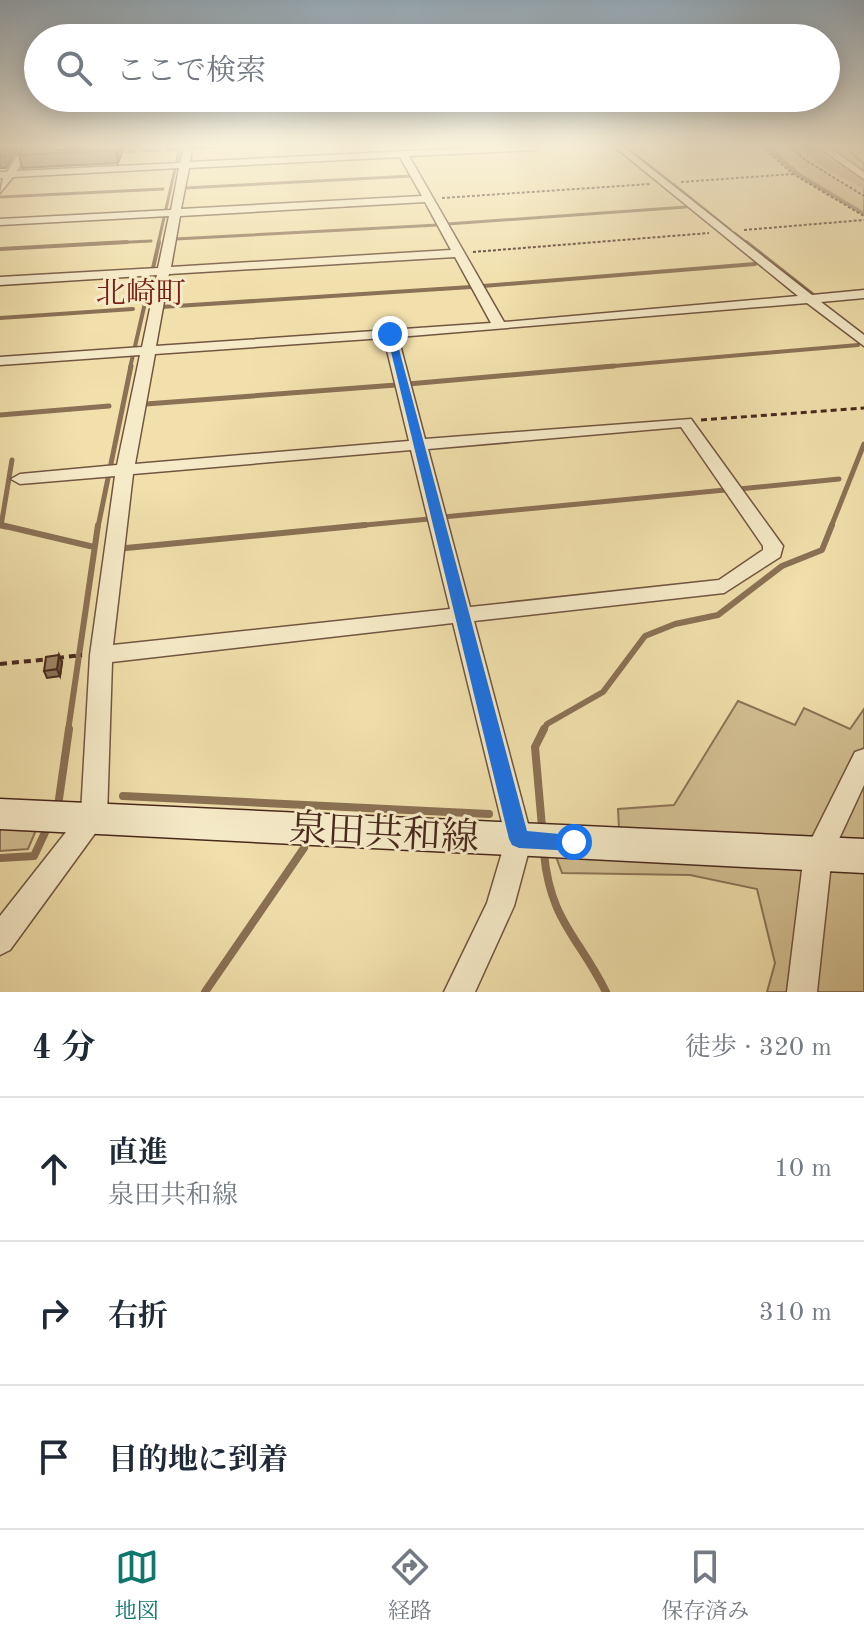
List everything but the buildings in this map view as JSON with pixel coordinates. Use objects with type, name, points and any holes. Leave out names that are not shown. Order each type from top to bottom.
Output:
[{"type":"main road","name":"泉田共和線","points":[[14,814],[843,855]]},
{"type":"street","points":[[0,940],[20,918],[88,817],[97,654],[122,470],[162,271],[173,193]]},
{"type":"street","points":[[426,193],[500,326]]},
{"type":"street","points":[[677,193],[864,342]]},
{"type":"street","points":[[0,222],[429,199]]},
{"type":"street","points":[[0,281],[458,253]]},
{"type":"street","points":[[0,361],[500,326],[864,294]]},
{"type":"street","points":[[390,334],[460,615],[523,839],[500,906],[459,992]]},
{"type":"street","points":[[20,479],[685,422],[773,546],[773,553],[724,586],[97,654]]},
{"type":"street","points":[[802,992],[843,855],[864,759]]},
{"type":"path","points":[[429,199],[513,193]]},
{"type":"path","points":[[824,193],[864,218]]},
{"type":"path","points":[[458,253],[864,218]]},
{"type":"path","points":[[685,422],[864,408]]},
{"type":"path","points":[[0,664],[97,654]]},
{"type":"shaded area","points":[[831,193],[864,193],[864,213]]},
{"type":"shaded area","points":[[738,701],[795,725],[804,708],[850,729],[864,709],[864,839],[619,829],[618,809],[674,805]]},
{"type":"shaded area","points":[[0,821],[39,823],[28,849],[0,851]]},
{"type":"shaded area","points":[[554,851],[864,867],[864,992],[767,992],[775,963],[757,889],[690,875],[562,873]]},
{"type":"waterway","points":[[0,197],[76,193]]},
{"type":"waterway","points":[[158,244],[170,193]]},
{"type":"waterway","points":[[685,193],[730,230]]},
{"type":"waterway","points":[[829,193],[864,214]]},
{"type":"waterway","points":[[447,224],[686,207]]},
{"type":"waterway","points":[[175,239],[438,225]]},
{"type":"waterway","points":[[734,233],[748,244]]},
{"type":"waterway","points":[[103,243],[151,241]]},
{"type":"waterway","points":[[103,243],[127,242]]},
{"type":"waterway","points":[[130,368],[159,242]]},
{"type":"waterway","points":[[746,242],[816,297]]},
{"type":"waterway","points":[[0,249],[103,243]]},
{"type":"waterway","points":[[89,244],[103,243]]},
{"type":"waterway","points":[[483,286],[755,264]]},
{"type":"waterway","points":[[161,307],[471,287]]},
{"type":"waterway","points":[[0,318],[133,309]]},
{"type":"waterway","points":[[599,367],[858,345]]},
{"type":"waterway","points":[[98,527],[131,366]]},
{"type":"waterway","points":[[599,367],[614,366]]},
{"type":"waterway","points":[[408,384],[599,367]]},
{"type":"waterway","points":[[591,368],[599,367]]},
{"type":"waterway","points":[[146,404],[396,385]]},
{"type":"waterway","points":[[0,415],[109,406]]},
{"type":"waterway","points":[[831,527],[864,444]]},
{"type":"waterway","points":[[1,525],[12,460]]},
{"type":"waterway","points":[[739,489],[839,479]]},
{"type":"waterway","points":[[443,517],[725,490]]},
{"type":"waterway","points":[[354,526],[429,519]]},
{"type":"waterway","points":[[1,525],[94,547]]},
{"type":"waterway","points":[[1,525],[6,527]]},
{"type":"waterway","points":[[68,731],[98,525]]},
{"type":"waterway","points":[[354,526],[365,525]]},
{"type":"waterway","points":[[543,731],[547,724],[603,692],[645,636],[675,624],[718,615],[782,566],[822,550],[832,525]]},
{"type":"waterway","points":[[126,548],[354,526]]},
{"type":"waterway","points":[[344,527],[354,526]]},
{"type":"waterway","points":[[58,806],[69,729]]},
{"type":"waterway","points":[[542,827],[535,747],[543,731]]},
{"type":"waterway","points":[[123,796],[489,814]]},
{"type":"waterway","points":[[0,858],[34,856],[48,826]]},
{"type":"waterway","points":[[205,992],[304,848]]},
{"type":"waterway","points":[[544,853],[552,896],[559,912],[606,992]]},
{"type":"district","name":"北崎町","points":[[141,293]]},
{"type":"route","points":[[390,334],[519,839],[574,842]]}]
